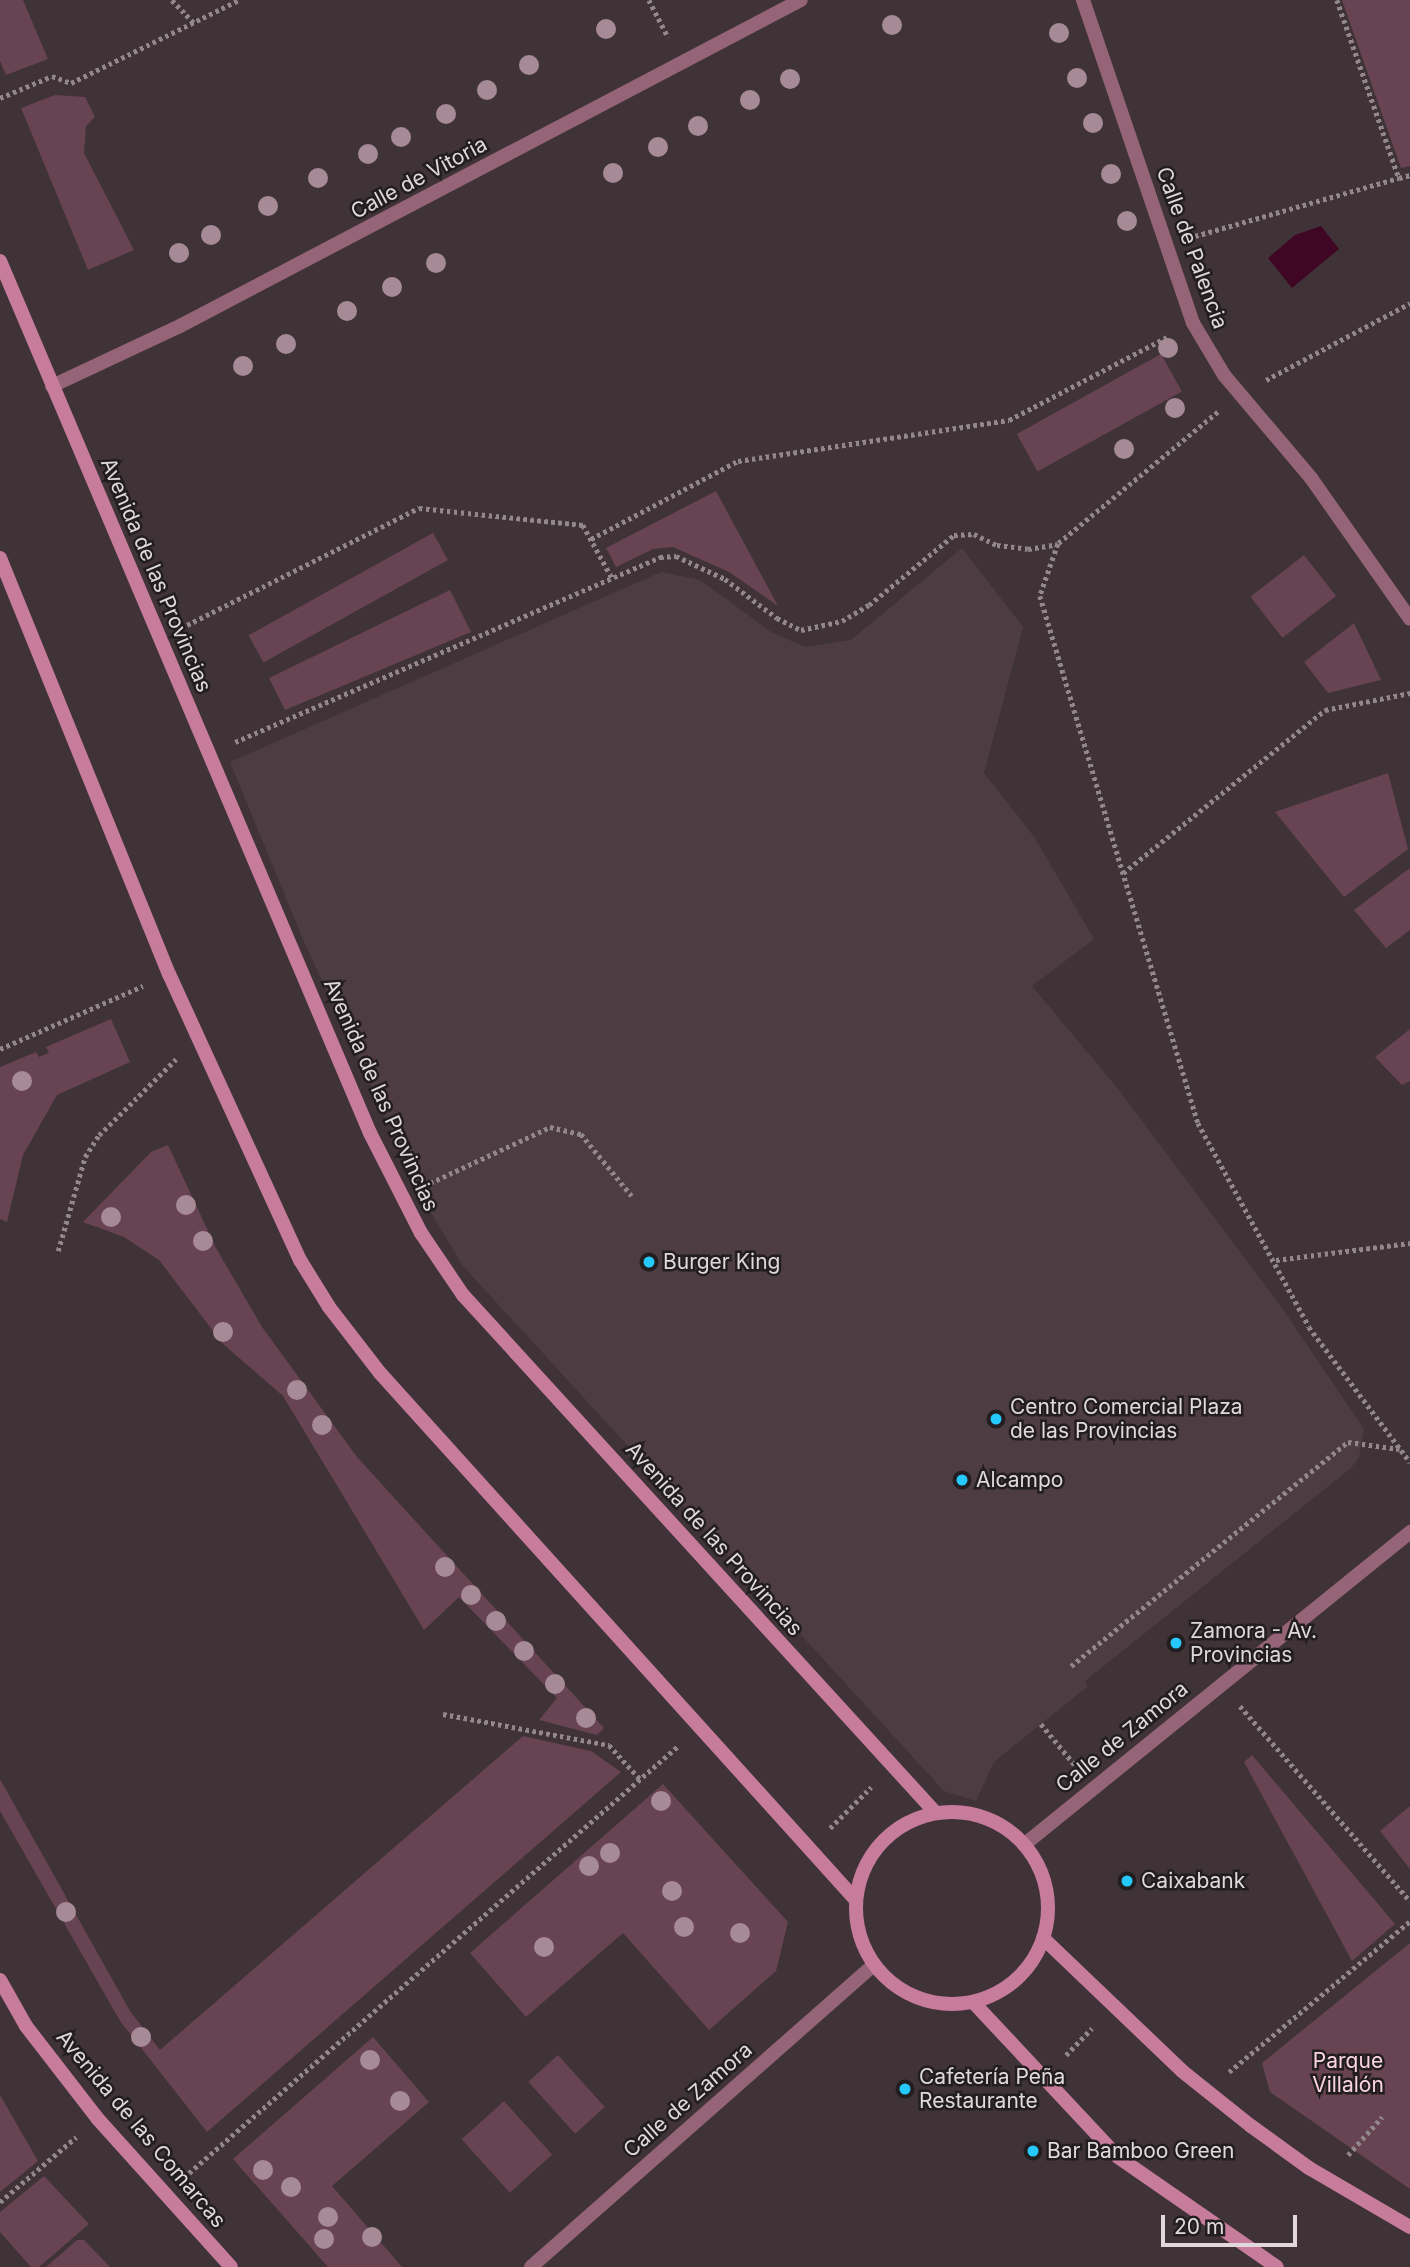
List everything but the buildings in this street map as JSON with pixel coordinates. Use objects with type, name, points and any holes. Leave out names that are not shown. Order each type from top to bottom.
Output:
[{"type":"main road","name":"Avenida de las Provincias","points":[[0,261],[370,1133],[402,1196],[463,1296],[935,1812]]},
{"type":"main road","points":[[0,558],[169,974],[300,1260],[329,1307],[380,1373],[855,1899]]},
{"type":"main road","points":[[935,1812],[976,1815],[1007,1829],[1025,1844],[1045,1885],[1043,1938],[1027,1969],[1003,1990],[973,2002],[940,2004],[908,1994],[873,1965],[858,1931],[855,1899],[871,1855],[891,1833],[935,1812]]},
{"type":"main road","points":[[1043,1938],[1206,2090],[1327,2179],[1410,2227]]},
{"type":"main road","name":"Avenida de las Comarcas","points":[[0,1980],[26,2026],[97,2118],[231,2267]]},
{"type":"main road","points":[[973,2002],[1118,2157],[1277,2267]]},
{"type":"street","name":"Calle de Vitoria","points":[[52,386],[180,326],[801,0]]},
{"type":"street","name":"Calle de Palencia","points":[[1083,0],[1193,324],[1239,394],[1311,478],[1410,619]]},
{"type":"street","name":"Calle de Zamora","points":[[1025,1844],[1220,1683],[1410,1532]]},
{"type":"street","name":"Calle de Zamora","points":[[531,2267],[873,1965]]},
{"type":"path","points":[[172,0],[194,23]]},
{"type":"path","points":[[0,97],[52,76],[71,83],[240,0]]},
{"type":"path","points":[[649,0],[682,63]]},
{"type":"path","points":[[1338,0],[1399,178]]},
{"type":"path","points":[[1166,245],[1410,175]]},
{"type":"path","points":[[210,752],[660,557],[676,556],[725,579],[788,625],[811,629],[842,621],[869,605],[954,535],[974,534],[997,545],[1028,549],[1058,544],[1239,394],[1410,303]]},
{"type":"path","points":[[591,539],[738,461],[1009,420],[1155,343]]},
{"type":"path","points":[[161,638],[419,508],[583,526],[612,578]]},
{"type":"path","points":[[1058,544],[1040,596],[1198,1123],[1276,1260],[1309,1327],[1410,1462]]},
{"type":"path","points":[[1123,873],[1325,710],[1410,693]]},
{"type":"path","points":[[0,1049],[169,974]]},
{"type":"path","points":[[58,1251],[75,1178],[99,1135],[200,1037]]},
{"type":"path","points":[[402,1196],[550,1127],[581,1134],[632,1196]]},
{"type":"path","points":[[1276,1260],[1410,1243]]},
{"type":"path","points":[[1071,1666],[1348,1442],[1401,1449]]},
{"type":"path","points":[[1220,1683],[1410,1900]]},
{"type":"path","points":[[443,1714],[609,1745],[640,1779]]},
{"type":"path","points":[[1041,1724],[1093,1787]]},
{"type":"path","points":[[165,2193],[700,1727]]},
{"type":"path","points":[[809,1848],[892,1765]]},
{"type":"path","points":[[1206,2090],[1410,1921]]},
{"type":"path","points":[[1043,2078],[1114,2006]]},
{"type":"path","points":[[1327,2179],[1382,2117]]},
{"type":"path","points":[[0,2202],[25,2185],[97,2118]]},
{"type":"shaded area","points":[[1321,226],[1339,249],[1292,288],[1268,258],[1295,235]]},
{"type":"shaded area","points":[[962,548],[1023,627],[984,773],[1035,838],[1094,939],[1032,986],[1119,1090],[1280,1305],[1364,1429],[1359,1457],[1351,1468],[1085,1681],[1088,1686],[994,1762],[976,1801],[944,1791],[463,1266],[427,1206],[305,944],[230,762],[661,572],[700,580],[771,632],[805,647],[851,640]]},
{"type":"green space","points":[[0,0],[23,0],[48,59],[6,75],[0,61]]},
{"type":"green space","points":[[1342,0],[1410,0],[1410,166],[1401,168]]},
{"type":"green space","points":[[55,95],[85,97],[95,117],[86,126],[84,153],[134,250],[88,270],[21,108]]},
{"type":"green space","points":[[1161,354],[1182,392],[1038,472],[1017,434]]},
{"type":"green space","points":[[716,491],[778,606],[729,572],[673,547],[653,549],[616,567],[606,548]]},
{"type":"green space","points":[[433,533],[448,560],[263,662],[248,635]]},
{"type":"green space","points":[[1304,555],[1336,596],[1282,638],[1250,597]]},
{"type":"green space","points":[[450,590],[471,632],[285,710],[269,678]]},
{"type":"green space","points":[[1354,623],[1381,680],[1328,693],[1304,662]]},
{"type":"green space","points":[[1388,773],[1408,849],[1344,897],[1275,812]]},
{"type":"green space","points":[[1410,868],[1410,930],[1386,948],[1354,910]]},
{"type":"green space","points":[[111,1019],[130,1062],[57,1095],[23,1155],[7,1222],[0,1219],[0,1067],[36,1052],[39,1057],[49,1053],[46,1047]]},
{"type":"green space","points":[[1410,1029],[1410,1081],[1402,1085],[1375,1057]]},
{"type":"green space","points":[[168,1145],[216,1248],[262,1327],[357,1457],[604,1728],[597,1735],[539,1720],[557,1698],[459,1597],[424,1630],[283,1396],[223,1344],[159,1260],[124,1237],[83,1222],[151,1152]]},
{"type":"green space","points":[[523,1736],[591,1751],[621,1772],[207,2132],[120,2021],[0,1811],[0,1779],[130,2011],[160,2050]]},
{"type":"green space","points":[[1252,1755],[1395,1924],[1352,1961],[1244,1762]]},
{"type":"green space","points":[[663,1784],[788,1922],[776,1971],[709,2030],[623,1933],[526,2017],[470,1953]]},
{"type":"green space","points":[[1410,1806],[1410,1869],[1380,1831]]},
{"type":"green space","name":"Parque Villalón","points":[[1410,1943],[1410,2189],[1270,2092],[1262,2063]]},
{"type":"green space","points":[[373,2037],[429,2102],[332,2186],[402,2267],[328,2267],[233,2159]]},
{"type":"green space","points":[[558,2055],[605,2107],[575,2134],[528,2082]]},
{"type":"green space","points":[[0,2095],[38,2161],[0,2192]]},
{"type":"green space","points":[[504,2101],[552,2155],[510,2193],[462,2139]]},
{"type":"green space","points":[[44,2176],[89,2224],[39,2267],[31,2267],[0,2232],[0,2212]]},
{"type":"green space","points":[[77,2240],[84,2240],[110,2267],[46,2267]]},
{"type":"place","name":"Burger King","points":[[649,1262]]},
{"type":"place","name":"Centro Comercial Plaza de las Provincias","points":[[996,1419]]},
{"type":"place","name":"Alcampo","points":[[962,1480]]},
{"type":"place","name":"Zamora - Av. Provincias","points":[[1176,1643]]},
{"type":"place","name":"Caixabank","points":[[1127,1881]]},
{"type":"place","name":"Cafetería Peña Restaurante","points":[[905,2089]]},
{"type":"place","name":"Bar Bamboo Green","points":[[1033,2151]]}]
